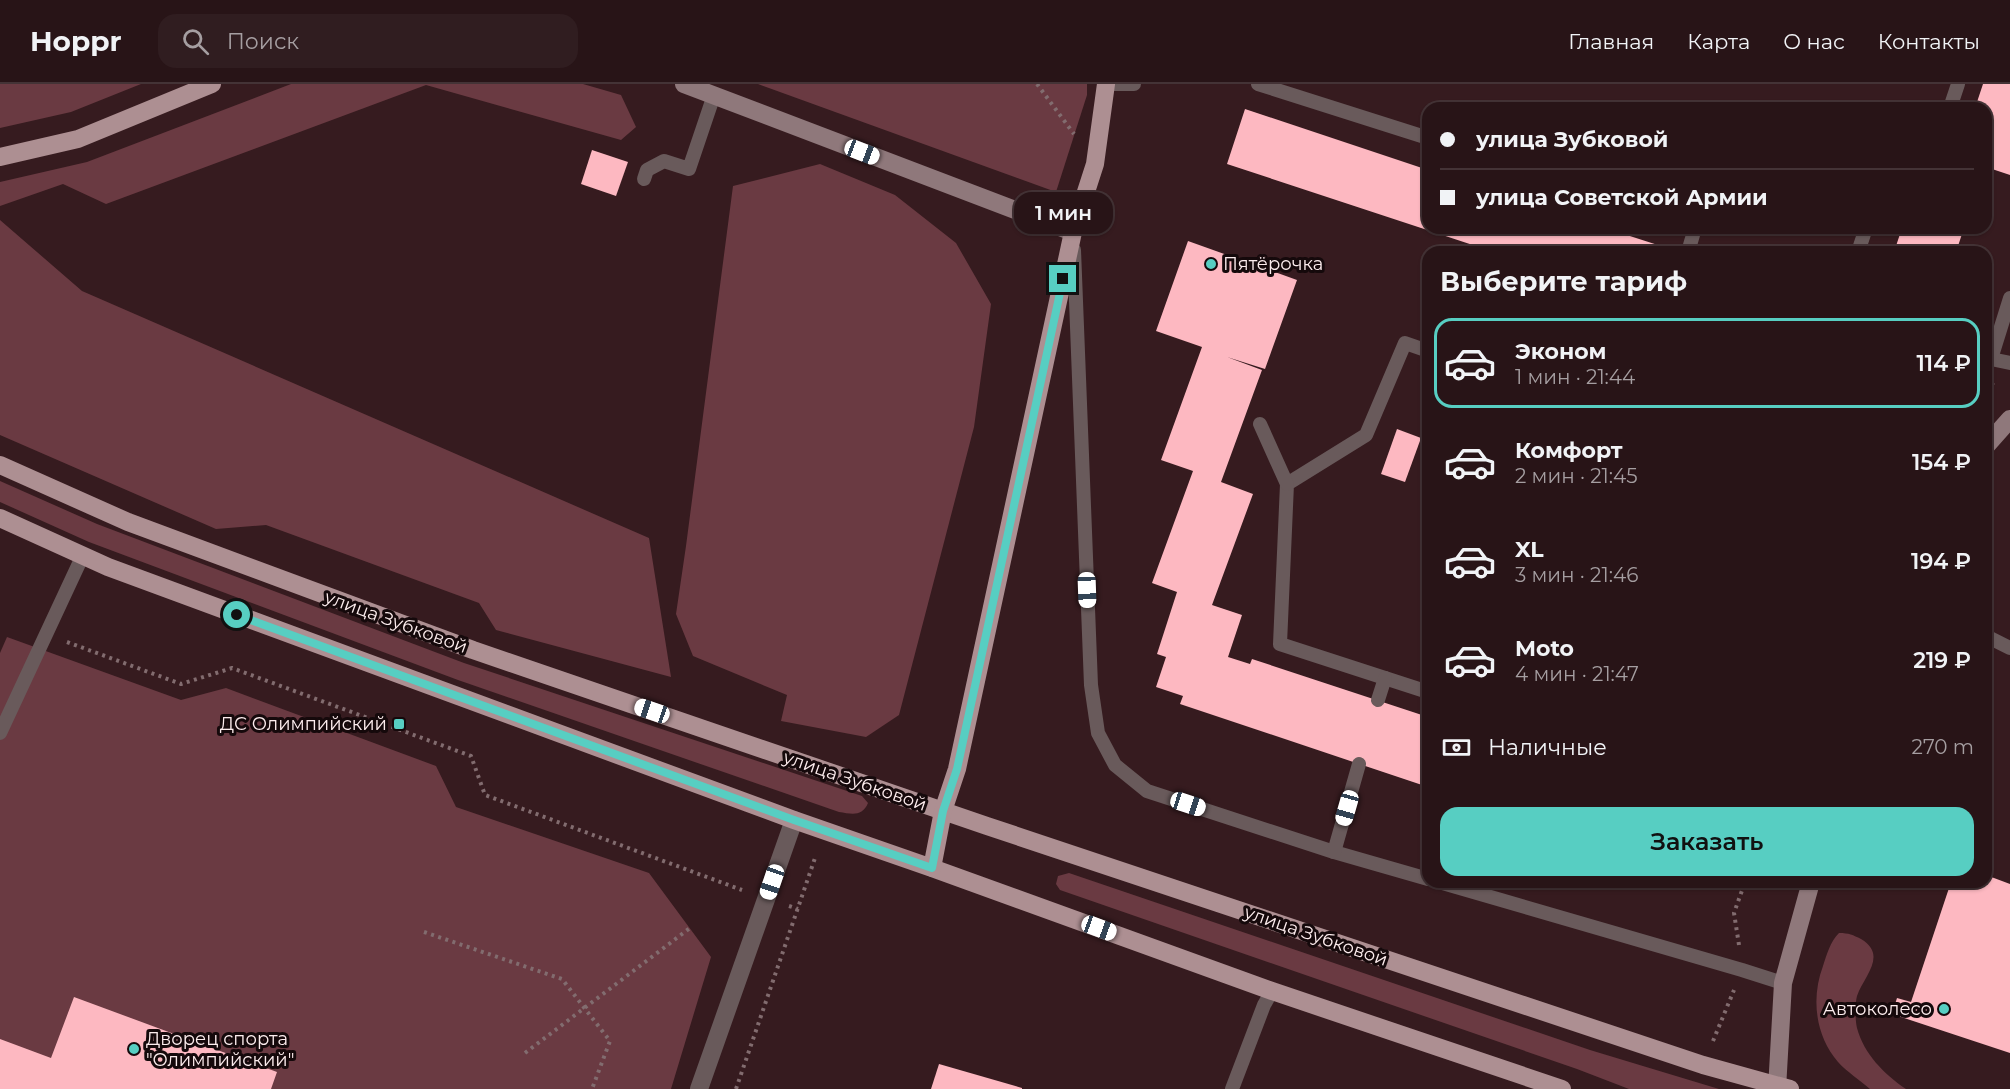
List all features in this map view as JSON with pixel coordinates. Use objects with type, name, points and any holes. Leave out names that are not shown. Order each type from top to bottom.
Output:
[{"type":"main road","points":[[0,157],[78,139],[212,84]]},
{"type":"main road","points":[[932,868],[943,811],[957,769],[1073,232],[1095,164],[1106,84]]},
{"type":"main road","name":"улица Зубковой","points":[[0,465],[128,522],[462,646],[943,811],[1703,1065],[1782,1088]]},
{"type":"main road","points":[[0,518],[108,567],[794,820],[1272,991],[1562,1089]]},
{"type":"street","points":[[684,84],[1073,232]]},
{"type":"street","points":[[1992,439],[2010,419]]},
{"type":"street","points":[[699,1089],[794,820]]},
{"type":"street","points":[[1782,1088],[1783,983],[1808,888]]},
{"type":"lane","points":[[1106,84],[1134,84]]},
{"type":"lane","points":[[1258,84],[1422,136]]},
{"type":"lane","points":[[1952,102],[1958,84]]},
{"type":"lane","points":[[644,179],[647,170],[664,161],[689,169],[714,95]]},
{"type":"lane","points":[[1073,232],[1091,686],[1098,733],[1115,765],[1147,791],[1334,852],[1422,877]]},
{"type":"lane","points":[[1992,347],[2010,298]]},
{"type":"lane","points":[[1287,484],[1366,435],[1405,343],[1422,349]]},
{"type":"lane","points":[[1992,359],[2010,363]]},
{"type":"lane","points":[[1260,424],[1287,484],[1280,644],[1422,690]]},
{"type":"lane","points":[[0,733],[83,555]]},
{"type":"lane","points":[[1992,639],[2010,648]]},
{"type":"lane","points":[[1378,700],[1385,678]]},
{"type":"lane","points":[[1334,852],[1359,764]]},
{"type":"lane","points":[[1460,888],[1742,969],[1783,983]]},
{"type":"lane","points":[[1232,1089],[1264,1005],[1272,991]]},
{"type":"path","points":[[1037,84],[1095,164]]},
{"type":"path","points":[[46,634],[181,684],[232,668],[471,756],[485,795],[766,899]]},
{"type":"path","points":[[736,1089],[815,858]]},
{"type":"path","points":[[525,1053],[690,928]]},
{"type":"path","points":[[424,932],[562,979],[610,1041],[592,1089]]},
{"type":"shaded area","points":[[0,84],[141,84],[71,112],[0,128]]},
{"type":"shaded area","points":[[291,84],[583,84],[621,95],[636,127],[621,140],[426,85],[106,204],[63,184],[0,206],[0,182],[87,162]]},
{"type":"shaded area","points":[[758,84],[1087,84],[1087,95],[1056,192]]},
{"type":"shaded area","points":[[820,164],[895,195],[956,243],[991,304],[974,427],[899,715],[866,737],[781,721],[787,695],[693,656],[676,614],[733,186]]},
{"type":"shaded area","points":[[0,220],[82,291],[649,538],[671,677],[496,630],[479,603],[266,525],[216,529],[0,435]]},
{"type":"shaded area","points":[[0,481],[97,524],[464,663],[862,796],[868,803],[860,813],[839,812],[458,680],[89,542],[0,502]]},
{"type":"shaded area","points":[[7,637],[181,700],[226,688],[436,766],[456,807],[649,873],[711,957],[671,1089],[0,1089],[0,653]]},
{"type":"shaded area","points":[[1069,873],[1590,1050],[1719,1089],[1629,1089],[1060,890],[1056,884],[1058,876]]},
{"type":"shaded area","points":[[1839,933],[1851,934],[1861,939],[1869,945],[1873,952],[1872,966],[1856,999],[1857,1028],[1876,1063],[1906,1089],[1870,1089],[1838,1062],[1824,1040],[1817,1016],[1817,991],[1827,953]]},
{"type":"building","points":[[1983,84],[2010,84],[2010,175],[1992,169],[1992,102],[1977,102]]},
{"type":"building","points":[[1245,109],[1422,168],[1422,228],[1227,164]]},
{"type":"building","points":[[592,150],[628,162],[616,196],[581,184]]},
{"type":"building","points":[[1439,234],[1624,234],[1661,246],[1476,246]]},
{"type":"building","points":[[1900,234],[1962,234],[1958,246],[1896,246]]},
{"type":"building","points":[[1188,241],[1297,280],[1265,369],[1227,357],[1262,370],[1221,482],[1253,494],[1212,605],[1242,615],[1228,657],[1250,664],[1252,659],[1422,715],[1422,785],[1180,704],[1183,696],[1156,687],[1166,657],[1157,654],[1177,592],[1152,583],[1193,471],[1161,460],[1202,347],[1156,331]]},
{"type":"building","points":[[1397,429],[1421,438],[1405,482],[1381,474]]},
{"type":"building","points":[[1992,877],[2010,884],[2010,1053],[1892,1014],[1897,998],[1911,1002],[1949,888],[1992,888]]},
{"type":"building","name":"Дворец спорта \"Олимпийский\"","points":[[74,997],[277,1072],[271,1089],[0,1089],[0,1039],[51,1058]]},
{"type":"building","points":[[939,1064],[1022,1088],[1022,1089],[931,1089]]},
{"type":"place","name":"Пятёрочка","points":[[1211,264]]},
{"type":"place","name":"ДС Олимпийский","points":[[399,724]]},
{"type":"place","name":"Автоколесо","points":[[1944,1009]]},
{"type":"place","name":"Дворец спорта \"Олимпийский\"","points":[[134,1049]]},
{"type":"route","points":[[237,615],[794,820],[932,868],[943,811],[957,769],[1063,279]]}]
